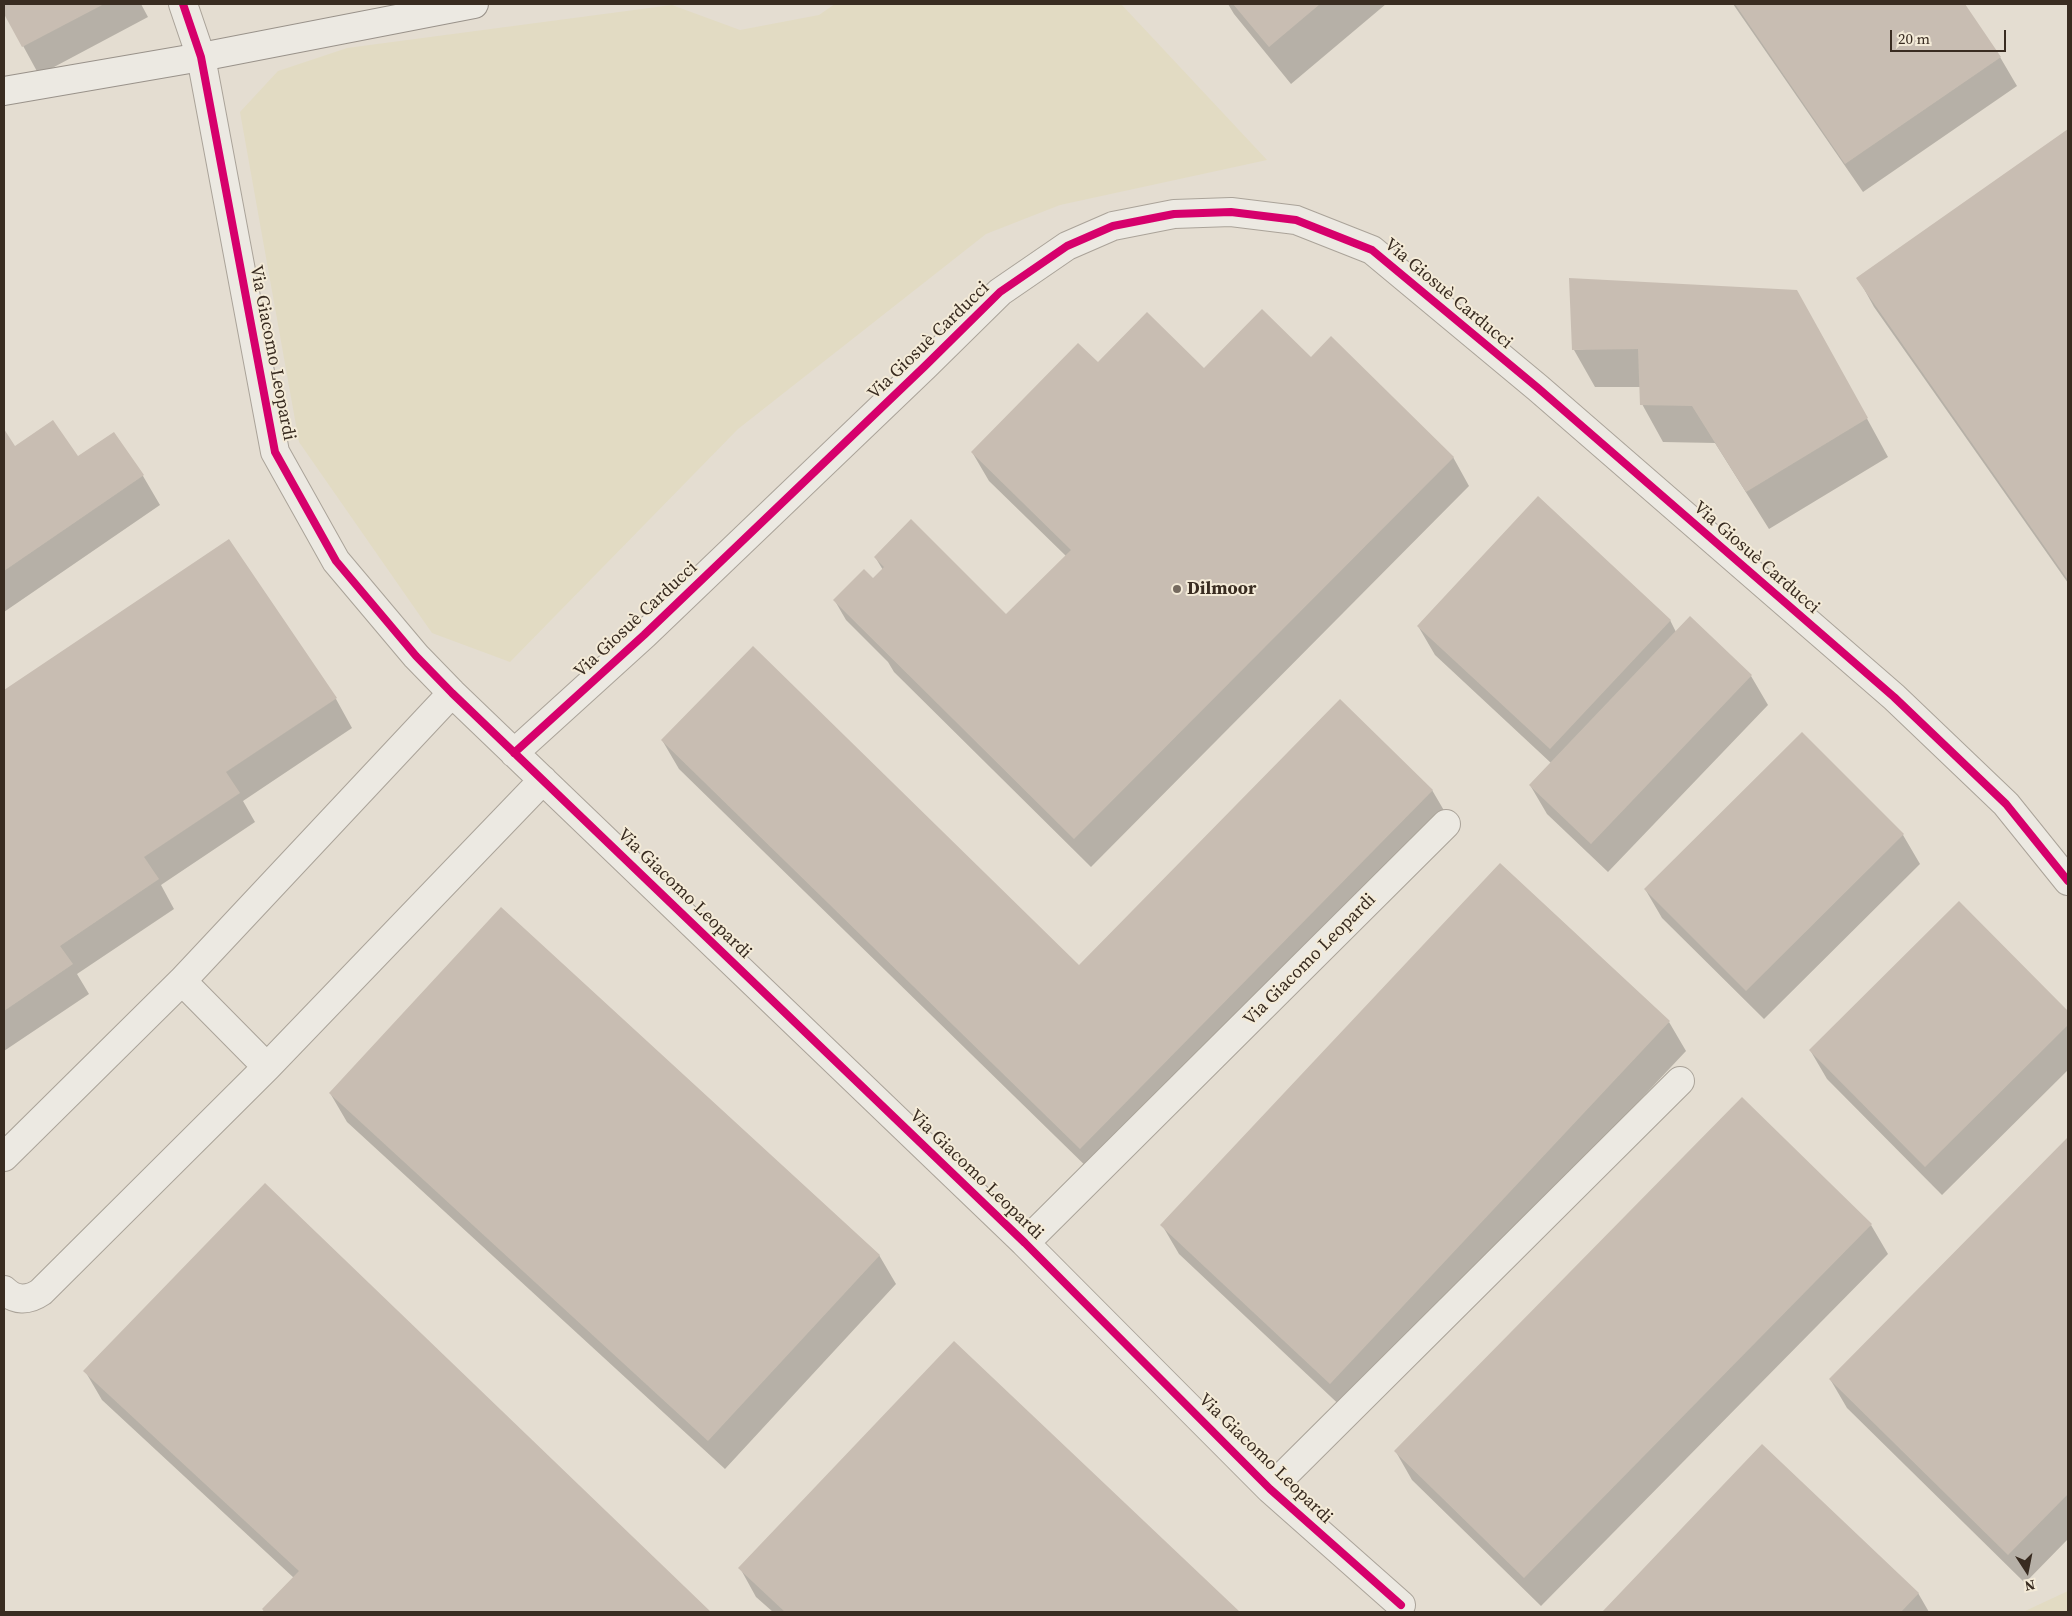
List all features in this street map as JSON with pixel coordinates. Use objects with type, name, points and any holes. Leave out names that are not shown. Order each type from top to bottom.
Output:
[{"type":"street","name":"Via Giacomo Leopardi","points":[[182,4],[200,57],[275,452],[336,561],[416,656],[452,693],[1025,1244],[1270,1489],[1409,1610]]},
{"type":"street","points":[[4,92],[200,57],[474,4]]},
{"type":"street","name":"Via Giosuè Carducci","points":[[514,753],[644,635],[1000,292],[1067,246],[1112,226],[1174,214],[1231,212],[1296,220],[1372,250],[1545,395],[1894,698],[2006,804],[2068,882]]},
{"type":"street","points":[[4,1157],[182,981],[452,693]]},
{"type":"street","points":[[4,1290],[10,1296],[18,1299],[32,1299],[41,1292],[267,1067],[543,780]]},
{"type":"street","name":"Via Giacomo Leopardi","points":[[1025,1244],[1446,824]]},
{"type":"street","points":[[182,981],[267,1067]]},
{"type":"street","name":"Via Giacomo Leopardi","points":[[1270,1489],[1680,1081]]},
{"type":"shaded area","points":[[835,4],[1121,4],[1267,160],[1060,205],[986,234],[738,429],[510,662],[432,633],[299,442],[240,112],[278,71],[347,48],[672,5],[740,30],[819,15]]},
{"type":"shaded area","points":[[2068,1591],[2068,1612],[2023,1612]]},
{"type":"building","points":[[4,4],[104,4],[22,47],[4,14]]},
{"type":"building","points":[[1233,4],[1320,4],[1269,47]]},
{"type":"building","points":[[1735,4],[1965,4],[2001,57],[1845,164]]},
{"type":"building","points":[[2068,129],[2068,580],[1856,278]]},
{"type":"building","points":[[1569,278],[1797,290],[1868,418],[1746,492],[1692,406],[1640,405],[1638,349],[1572,350]]},
{"type":"building","name":"Dilmoor","points":[[1262,309],[1311,357],[1331,336],[1454,457],[1074,839],[833,600],[864,569],[873,578],[884,567],[874,557],[911,519],[1006,614],[1071,550],[971,452],[1078,343],[1098,362],[1147,312],[1204,368]]},
{"type":"building","points":[[53,420],[78,456],[114,432],[144,475],[4,571],[4,429],[15,446]]},
{"type":"building","points":[[1538,496],[1671,620],[1550,749],[1417,626]]},
{"type":"building","points":[[229,539],[337,698],[226,772],[240,793],[144,857],[159,879],[60,946],[73,964],[4,1011],[4,690]]},
{"type":"building","points":[[1690,616],[1752,675],[1591,844],[1529,785]]},
{"type":"building","points":[[753,646],[1079,965],[1340,699],[1433,790],[1080,1149],[661,740]]},
{"type":"building","points":[[1802,732],[1904,834],[1746,991],[1644,889]]},
{"type":"building","points":[[1500,863],[1670,1021],[1330,1384],[1160,1225]]},
{"type":"building","points":[[1959,901],[2068,1011],[2068,1025],[1925,1167],[1809,1050]]},
{"type":"building","points":[[501,907],[880,1255],[708,1441],[329,1093]]},
{"type":"building","points":[[1742,1097],[1872,1224],[1524,1578],[1394,1451]]},
{"type":"building","points":[[2068,1137],[2068,1494],[2008,1555],[1829,1379]]},
{"type":"building","points":[[265,1183],[711,1612],[265,1612],[262,1609],[299,1571],[83,1371]]},
{"type":"building","points":[[954,1341],[1240,1612],[785,1612],[738,1568]]},
{"type":"building","points":[[1762,1444],[1919,1593],[1901,1612],[1602,1612]]},
{"type":"cycle path","points":[[183,4],[201,57],[275,452],[336,561],[416,656],[452,693],[1025,1243],[1270,1489],[1401,1605]]},
{"type":"cycle path","points":[[514,753],[644,635],[1000,292],[1067,246],[1113,226],[1174,214],[1231,212],[1296,220],[1372,250],[1538,388],[1894,697],[2006,804],[2068,881]]},
{"type":"place","name":"Dilmoor","points":[[1177,589]]}]
